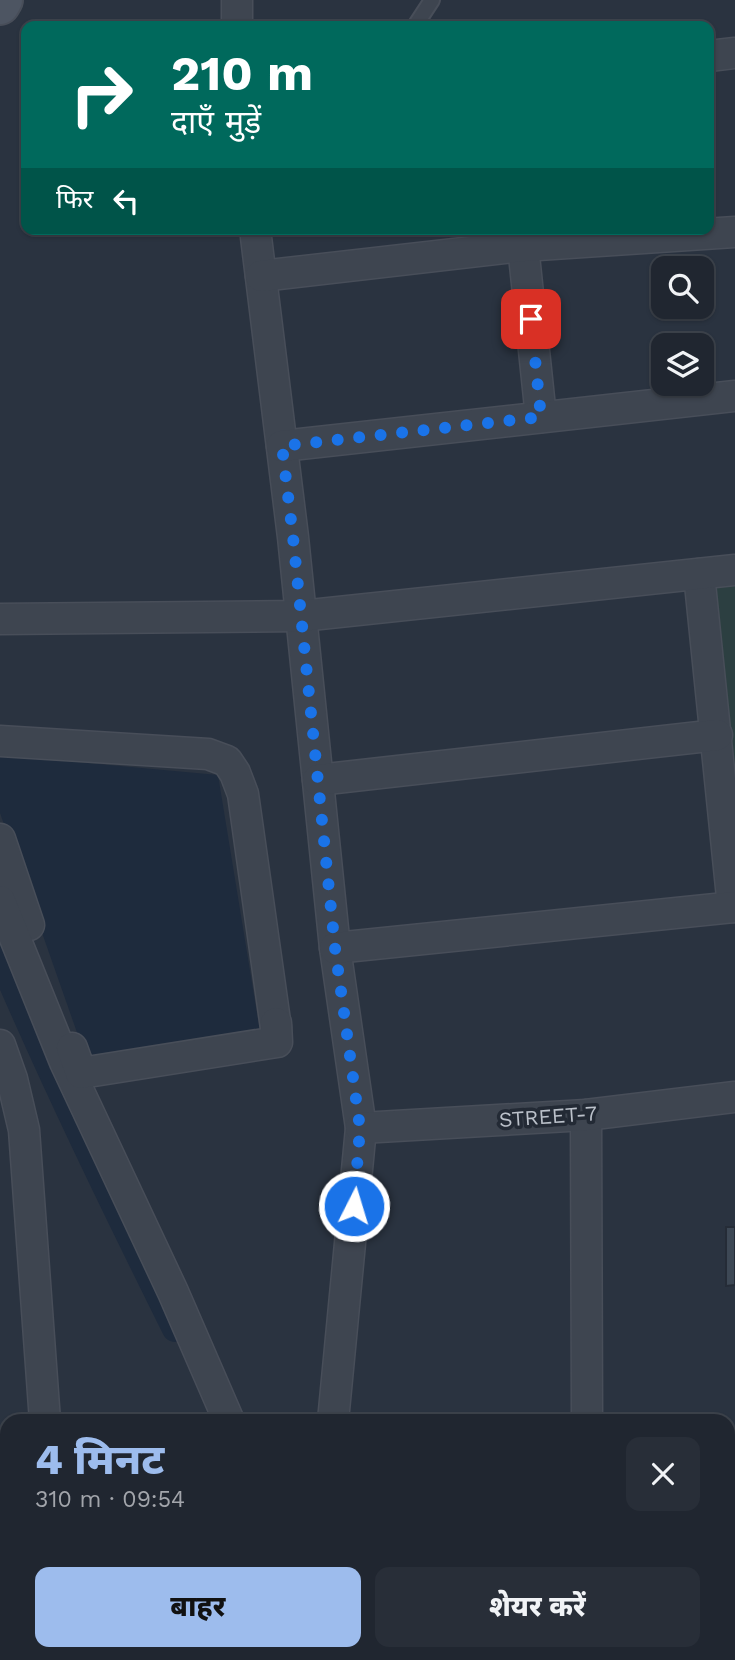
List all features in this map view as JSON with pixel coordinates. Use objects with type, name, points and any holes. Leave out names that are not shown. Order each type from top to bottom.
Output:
[{"type":"main road","points":[[0,5],[3,0]]},
{"type":"street","points":[[237,0],[237,21]]},
{"type":"street","points":[[714,55],[735,53]]},
{"type":"street","points":[[714,233],[735,232]]},
{"type":"street","points":[[256,235],[282,446],[335,948],[360,1128],[334,1414]]},
{"type":"street","points":[[261,276],[523,246],[690,235]]},
{"type":"street","points":[[523,246],[541,417]]},
{"type":"street","points":[[282,446],[735,396]]},
{"type":"street","points":[[0,619],[301,617],[735,570]]},
{"type":"street","points":[[335,948],[734,907],[699,574]]},
{"type":"street","points":[[318,780],[716,735]]},
{"type":"street","points":[[0,741],[208,754],[227,761],[243,794],[277,1042],[81,1073],[0,839]]},
{"type":"street","points":[[0,901],[74,1082],[173,1292],[226,1414]]},
{"type":"street","points":[[0,1045],[12,1079],[24,1130],[44,1414]]},
{"type":"street","name":"STREET-7","points":[[360,1128],[586,1115],[735,1097]]},
{"type":"street","points":[[586,1115],[587,1414]]},
{"type":"lane","points":[[418,21],[432,0]]},
{"type":"lane","points":[[74,1082],[245,1056]]},
{"type":"shaded area","points":[[735,570],[735,907],[699,574]]},
{"type":"water","points":[[0,755],[218,775],[260,1032],[87,1061],[0,813]]},
{"type":"building","points":[[726,1227],[735,1227],[735,1285],[726,1286]]},
{"type":"waterway","points":[[0,957],[85,1144],[175,1329]]},
{"type":"route","points":[[354,1206],[360,1128],[335,948],[282,446],[541,417],[531,319]]}]
